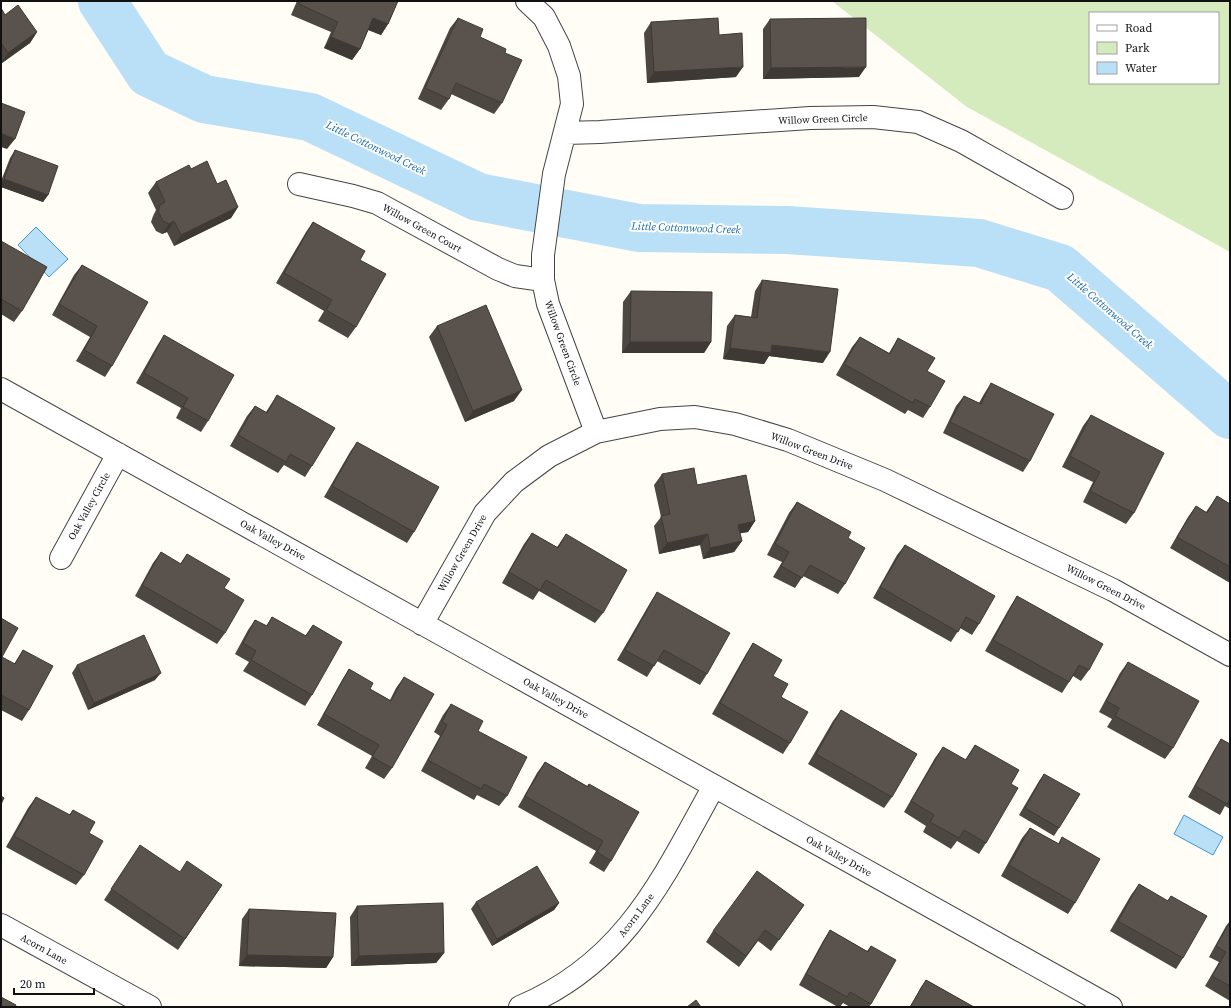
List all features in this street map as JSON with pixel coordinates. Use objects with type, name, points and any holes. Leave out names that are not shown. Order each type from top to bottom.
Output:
[{"type":"street","name":"Willow Green Circle","points":[[527,1],[544,17],[558,46],[568,76],[572,104],[566,133],[554,174],[543,255],[543,280],[548,304],[596,432]]},
{"type":"street","name":"Willow Green Circle","points":[[566,133],[810,118],[872,117],[918,122],[961,141],[1062,198]]},
{"type":"street","name":"Willow Green Court","points":[[299,184],[377,203],[498,269],[515,276],[543,280]]},
{"type":"street","name":"Oak Valley Drive","points":[[1,389],[1111,1007]]},
{"type":"street","name":"Willow Green Drive","points":[[422,624],[485,513],[514,482],[549,456],[596,432],[660,419],[695,417],[735,424],[788,440],[885,480],[1008,538],[1113,590],[1230,655]]},
{"type":"street","name":"Oak Valley Circle","points":[[60,558],[118,454]]},
{"type":"street","name":"Acorn Lane","points":[[520,1007],[536,1000],[575,978],[609,949],[639,914],[664,876],[714,786]]},
{"type":"street","name":"Acorn Lane","points":[[1,925],[150,1007]]},
{"type":"green space","points":[[832,1],[1230,1],[1230,252],[967,107]]},
{"type":"water","points":[[36,227],[68,259],[49,277],[18,245]]},
{"type":"water","points":[[1184,815],[1223,837],[1213,855],[1174,834]]},
{"type":"building","points":[[300,1],[398,1],[388,24],[373,18],[360,49],[331,37],[338,22],[299,4]]},
{"type":"building","points":[[18,5],[37,32],[8,53],[1,43],[1,8],[5,15]]},
{"type":"building","points":[[458,18],[483,29],[480,37],[506,49],[505,53],[522,60],[502,103],[456,83],[449,99],[425,88]]},
{"type":"building","points":[[718,18],[719,35],[742,33],[743,67],[654,72],[651,22]]},
{"type":"building","points":[[866,18],[866,67],[771,68],[770,19]]},
{"type":"building","points":[[1,103],[25,112],[15,139],[1,133]]},
{"type":"building","points":[[15,150],[58,166],[48,195],[4,179]]},
{"type":"building","points":[[207,161],[217,184],[226,180],[238,207],[181,235],[174,221],[169,224],[163,221],[158,211],[160,205],[165,202],[156,182],[189,165],[191,169]]},
{"type":"building","points":[[313,222],[365,251],[360,260],[386,274],[356,327],[326,310],[332,300],[284,273]]},
{"type":"building","points":[[1,241],[47,267],[22,311],[1,299]]},
{"type":"building","points":[[82,265],[148,302],[112,366],[84,350],[97,326],[59,304]]},
{"type":"building","points":[[762,280],[838,289],[830,352],[772,345],[771,353],[730,348],[735,315],[757,318]]},
{"type":"building","points":[[631,291],[712,292],[711,342],[630,342]]},
{"type":"building","points":[[486,305],[522,390],[473,411],[437,326]]},
{"type":"building","points":[[164,335],[234,375],[208,421],[183,407],[188,398],[144,373]]},
{"type":"building","points":[[860,337],[890,354],[898,338],[935,358],[927,371],[945,381],[930,407],[915,399],[913,403],[844,364]]},
{"type":"building","points":[[991,383],[1054,414],[1030,461],[950,422],[964,396],[981,404]]},
{"type":"building","points":[[277,395],[335,428],[312,466],[290,454],[286,462],[238,435],[255,406],[267,413]]},
{"type":"building","points":[[1091,415],[1164,453],[1134,513],[1090,491],[1100,472],[1070,456]]},
{"type":"building","points":[[357,442],[439,487],[414,532],[332,486]]},
{"type":"building","points":[[694,468],[697,485],[746,475],[755,521],[738,525],[742,541],[710,548],[708,534],[667,543],[661,516],[670,514],[662,474]]},
{"type":"building","points":[[1217,496],[1230,504],[1230,567],[1177,537],[1196,506],[1207,513]]},
{"type":"building","points":[[797,502],[851,532],[848,538],[865,548],[845,584],[810,565],[802,578],[781,566],[789,552],[775,544]]},
{"type":"building","points":[[532,533],[558,548],[566,534],[627,570],[603,613],[546,580],[540,590],[509,572]]},
{"type":"building","points":[[905,545],[995,596],[979,624],[966,617],[958,632],[880,587]]},
{"type":"building","points":[[161,552],[181,564],[187,554],[230,579],[224,588],[244,600],[225,633],[142,585]]},
{"type":"building","points":[[657,592],[730,633],[707,674],[664,650],[654,666],[625,650]]},
{"type":"building","points":[[1017,596],[1103,644],[1089,670],[1079,665],[1069,682],[993,640]]},
{"type":"building","points":[[272,617],[306,636],[313,625],[342,642],[312,695],[251,660],[256,651],[243,643],[255,620],[267,626]]},
{"type":"building","points":[[1,618],[18,628],[2,657],[15,664],[23,650],[53,666],[29,710],[1,695]]},
{"type":"building","points":[[144,635],[161,673],[94,703],[77,665]]},
{"type":"building","points":[[753,643],[782,660],[773,676],[788,684],[781,697],[808,712],[790,743],[720,703]]},
{"type":"building","points":[[1128,662],[1199,701],[1173,748],[1115,716],[1119,708],[1106,701]]},
{"type":"building","points":[[349,669],[373,683],[370,689],[391,701],[404,677],[434,694],[392,768],[372,757],[379,745],[324,714]]},
{"type":"building","points":[[451,704],[483,721],[478,731],[527,757],[507,796],[484,784],[481,789],[428,760],[447,725],[442,722]]},
{"type":"building","points":[[841,710],[917,754],[892,797],[816,754]]},
{"type":"building","points":[[1221,739],[1230,744],[1230,799],[1227,804],[1195,786]]},
{"type":"building","points":[[975,745],[1019,770],[1011,784],[1018,788],[986,843],[964,830],[959,838],[930,822],[934,815],[911,801],[943,747],[966,760]]},
{"type":"building","points":[[545,762],[588,787],[589,784],[639,812],[611,861],[597,852],[603,841],[525,796]]},
{"type":"building","points":[[1044,774],[1080,794],[1059,828],[1025,808]]},
{"type":"building","points":[[1,796],[4,798],[1,804]]},
{"type":"building","points":[[36,797],[70,815],[73,810],[95,822],[89,833],[103,841],[84,875],[14,836]]},
{"type":"building","points":[[1030,828],[1059,844],[1062,837],[1100,859],[1075,903],[1009,865]]},
{"type":"building","points":[[140,845],[180,872],[187,861],[222,885],[185,939],[111,889]]},
{"type":"building","points":[[537,866],[559,903],[497,939],[476,902]]},
{"type":"building","points":[[757,871],[804,905],[779,940],[765,930],[746,956],[713,931]]},
{"type":"building","points":[[1139,884],[1168,901],[1171,896],[1207,916],[1183,958],[1118,921]]},
{"type":"building","points":[[443,903],[444,953],[359,956],[357,906]]},
{"type":"building","points":[[249,909],[336,913],[333,957],[247,955]]},
{"type":"building","points":[[1230,922],[1230,986],[1212,976],[1226,952],[1216,946]]},
{"type":"building","points":[[830,930],[868,952],[871,946],[896,960],[871,1004],[850,992],[847,997],[806,974]]},
{"type":"building","points":[[926,980],[974,1007],[910,1007]]},
{"type":"building","points":[[1,997],[16,1005],[15,1007],[1,1007]]},
{"type":"building","points":[[696,1000],[701,1007],[687,1007]]},
{"type":"waterway","name":"Little Cottonwood Creek","points":[[102,1],[149,73],[204,99],[310,117],[478,197],[639,228],[787,230],[979,243],[1060,268],[1230,415]]}]
